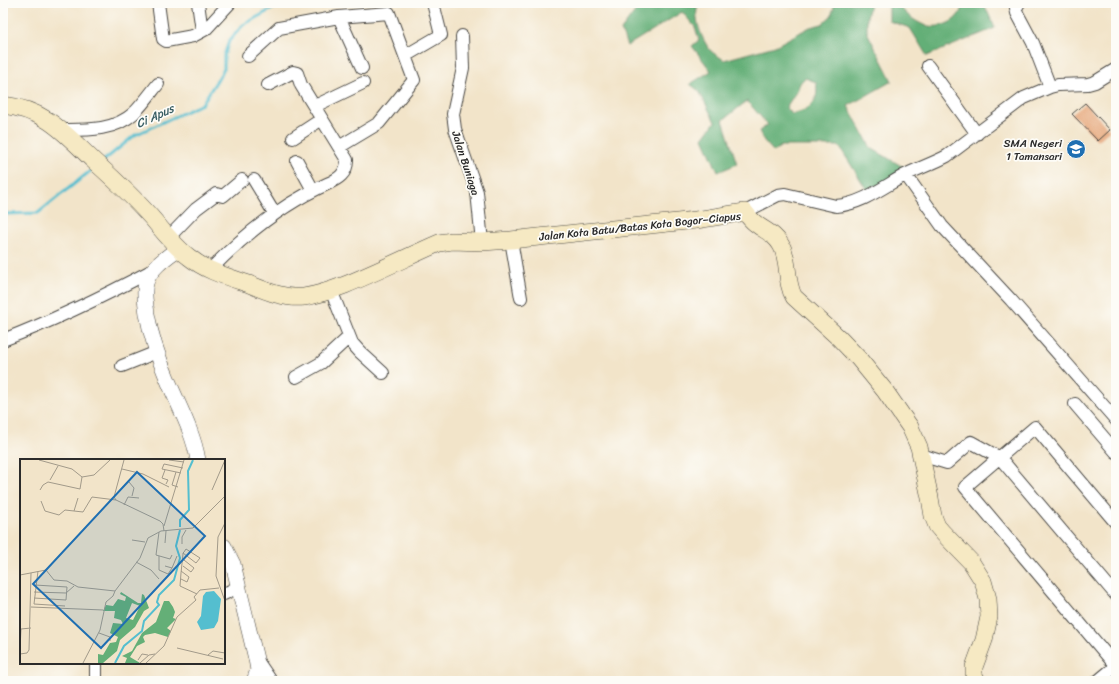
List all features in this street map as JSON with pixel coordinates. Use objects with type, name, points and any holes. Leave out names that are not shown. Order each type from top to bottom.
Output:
[{"type":"main road","points":[[3,105],[18,107],[32,112],[63,130]]},
{"type":"main road","name":"Jalan Kota Batu/Batas Kota Bogor–Ciapus","points":[[63,130],[123,188],[174,243],[194,261],[210,270],[262,289],[287,296],[306,297],[331,290],[439,244],[452,241],[482,242],[511,240],[696,220],[745,212],[756,224],[771,232],[776,238],[784,253],[790,287],[794,297],[839,338],[885,390],[910,427],[921,455],[935,521],[942,533],[971,562],[978,572],[986,590],[989,617],[984,640],[974,666],[976,681]]},
{"type":"street","points":[[158,3],[163,39],[166,41],[193,36],[206,29],[230,3]]},
{"type":"street","points":[[198,3],[202,31]]},
{"type":"street","points":[[405,56],[441,35],[433,3]]},
{"type":"street","points":[[1019,3],[1016,8],[1017,13],[1033,43],[1050,87]]},
{"type":"street","points":[[248,56],[278,28],[339,17],[389,13],[414,80],[379,123],[339,147]]},
{"type":"street","points":[[339,17],[362,68]]},
{"type":"street","name":"Jalan Buniaga","points":[[462,36],[463,68],[453,114],[453,121],[478,192],[482,242]]},
{"type":"street","points":[[928,66],[978,134]]},
{"type":"street","points":[[745,212],[778,195],[784,194],[836,206],[844,206],[859,201],[906,175],[936,162],[978,134],[1024,98],[1058,85],[1088,84],[1102,78],[1116,69]]},
{"type":"street","points":[[210,270],[232,247],[274,213],[314,190],[339,178],[347,168],[347,160],[301,85],[297,73],[289,73],[268,85]]},
{"type":"street","points":[[314,106],[363,83]]},
{"type":"street","points":[[63,130],[92,129],[112,126],[133,113],[158,84]]},
{"type":"street","points":[[293,138],[322,119]]},
{"type":"street","points":[[297,161],[314,190]]},
{"type":"street","points":[[906,175],[942,226],[1011,300],[1116,420]]},
{"type":"street","points":[[198,459],[187,423],[157,352],[148,318],[145,291],[146,282],[203,203],[216,194],[222,196],[248,180],[274,213]]},
{"type":"street","points":[[511,240],[521,298]]},
{"type":"street","points":[[3,340],[46,323],[100,298],[154,270]]},
{"type":"street","points":[[331,290],[349,337],[355,347],[384,373]]},
{"type":"street","points":[[296,378],[321,363],[349,337]]},
{"type":"street","points":[[122,366],[157,352]]},
{"type":"street","points":[[1075,404],[1116,452]]},
{"type":"street","points":[[1098,681],[1116,666],[965,487],[1035,427],[1112,509],[1116,523]]},
{"type":"street","points":[[921,455],[947,463],[971,442],[1000,458],[1116,595]]},
{"type":"street","points":[[225,548],[232,564],[256,658],[258,670],[254,681]]},
{"type":"street","points":[[225,594],[238,587]]},
{"type":"street","points":[[256,658],[271,681]]},
{"type":"street","points":[[96,664],[96,678]]},
{"type":"green space","points":[[635,3],[699,3],[697,8],[697,21],[701,35],[711,51],[724,60],[775,46],[810,27],[822,24],[831,16],[834,7],[832,3],[872,3],[870,4],[867,17],[867,32],[892,81],[848,106],[871,148],[910,171],[867,190],[839,146],[781,146],[774,152],[764,141],[759,131],[768,125],[747,101],[723,120],[737,164],[718,172],[703,138],[715,122],[699,91],[690,84],[711,71],[692,46],[699,40],[695,27],[682,12],[627,46],[621,30],[636,10]],"holes":[[[805,78],[816,82],[817,89],[815,100],[809,107],[792,114],[786,108],[797,92],[801,82]]]},
{"type":"green space","points":[[889,3],[897,3],[902,10],[913,19],[924,25],[936,26],[949,23],[959,15],[962,3],[985,3],[984,4],[995,28],[927,56],[910,28],[889,21]]},
{"type":"building","points":[[1085,103],[1110,130],[1098,141],[1072,114]]},
{"type":"waterway","name":"Ci Apus","points":[[102,162],[135,135],[202,104],[224,69],[224,56],[229,41],[243,25],[283,3]]},
{"type":"waterway","name":"Ci Apus","points":[[3,214],[38,213],[94,168]]},
{"type":"place","name":"SMA Negeri 1 Tamansari","points":[[1076,149]]}]
